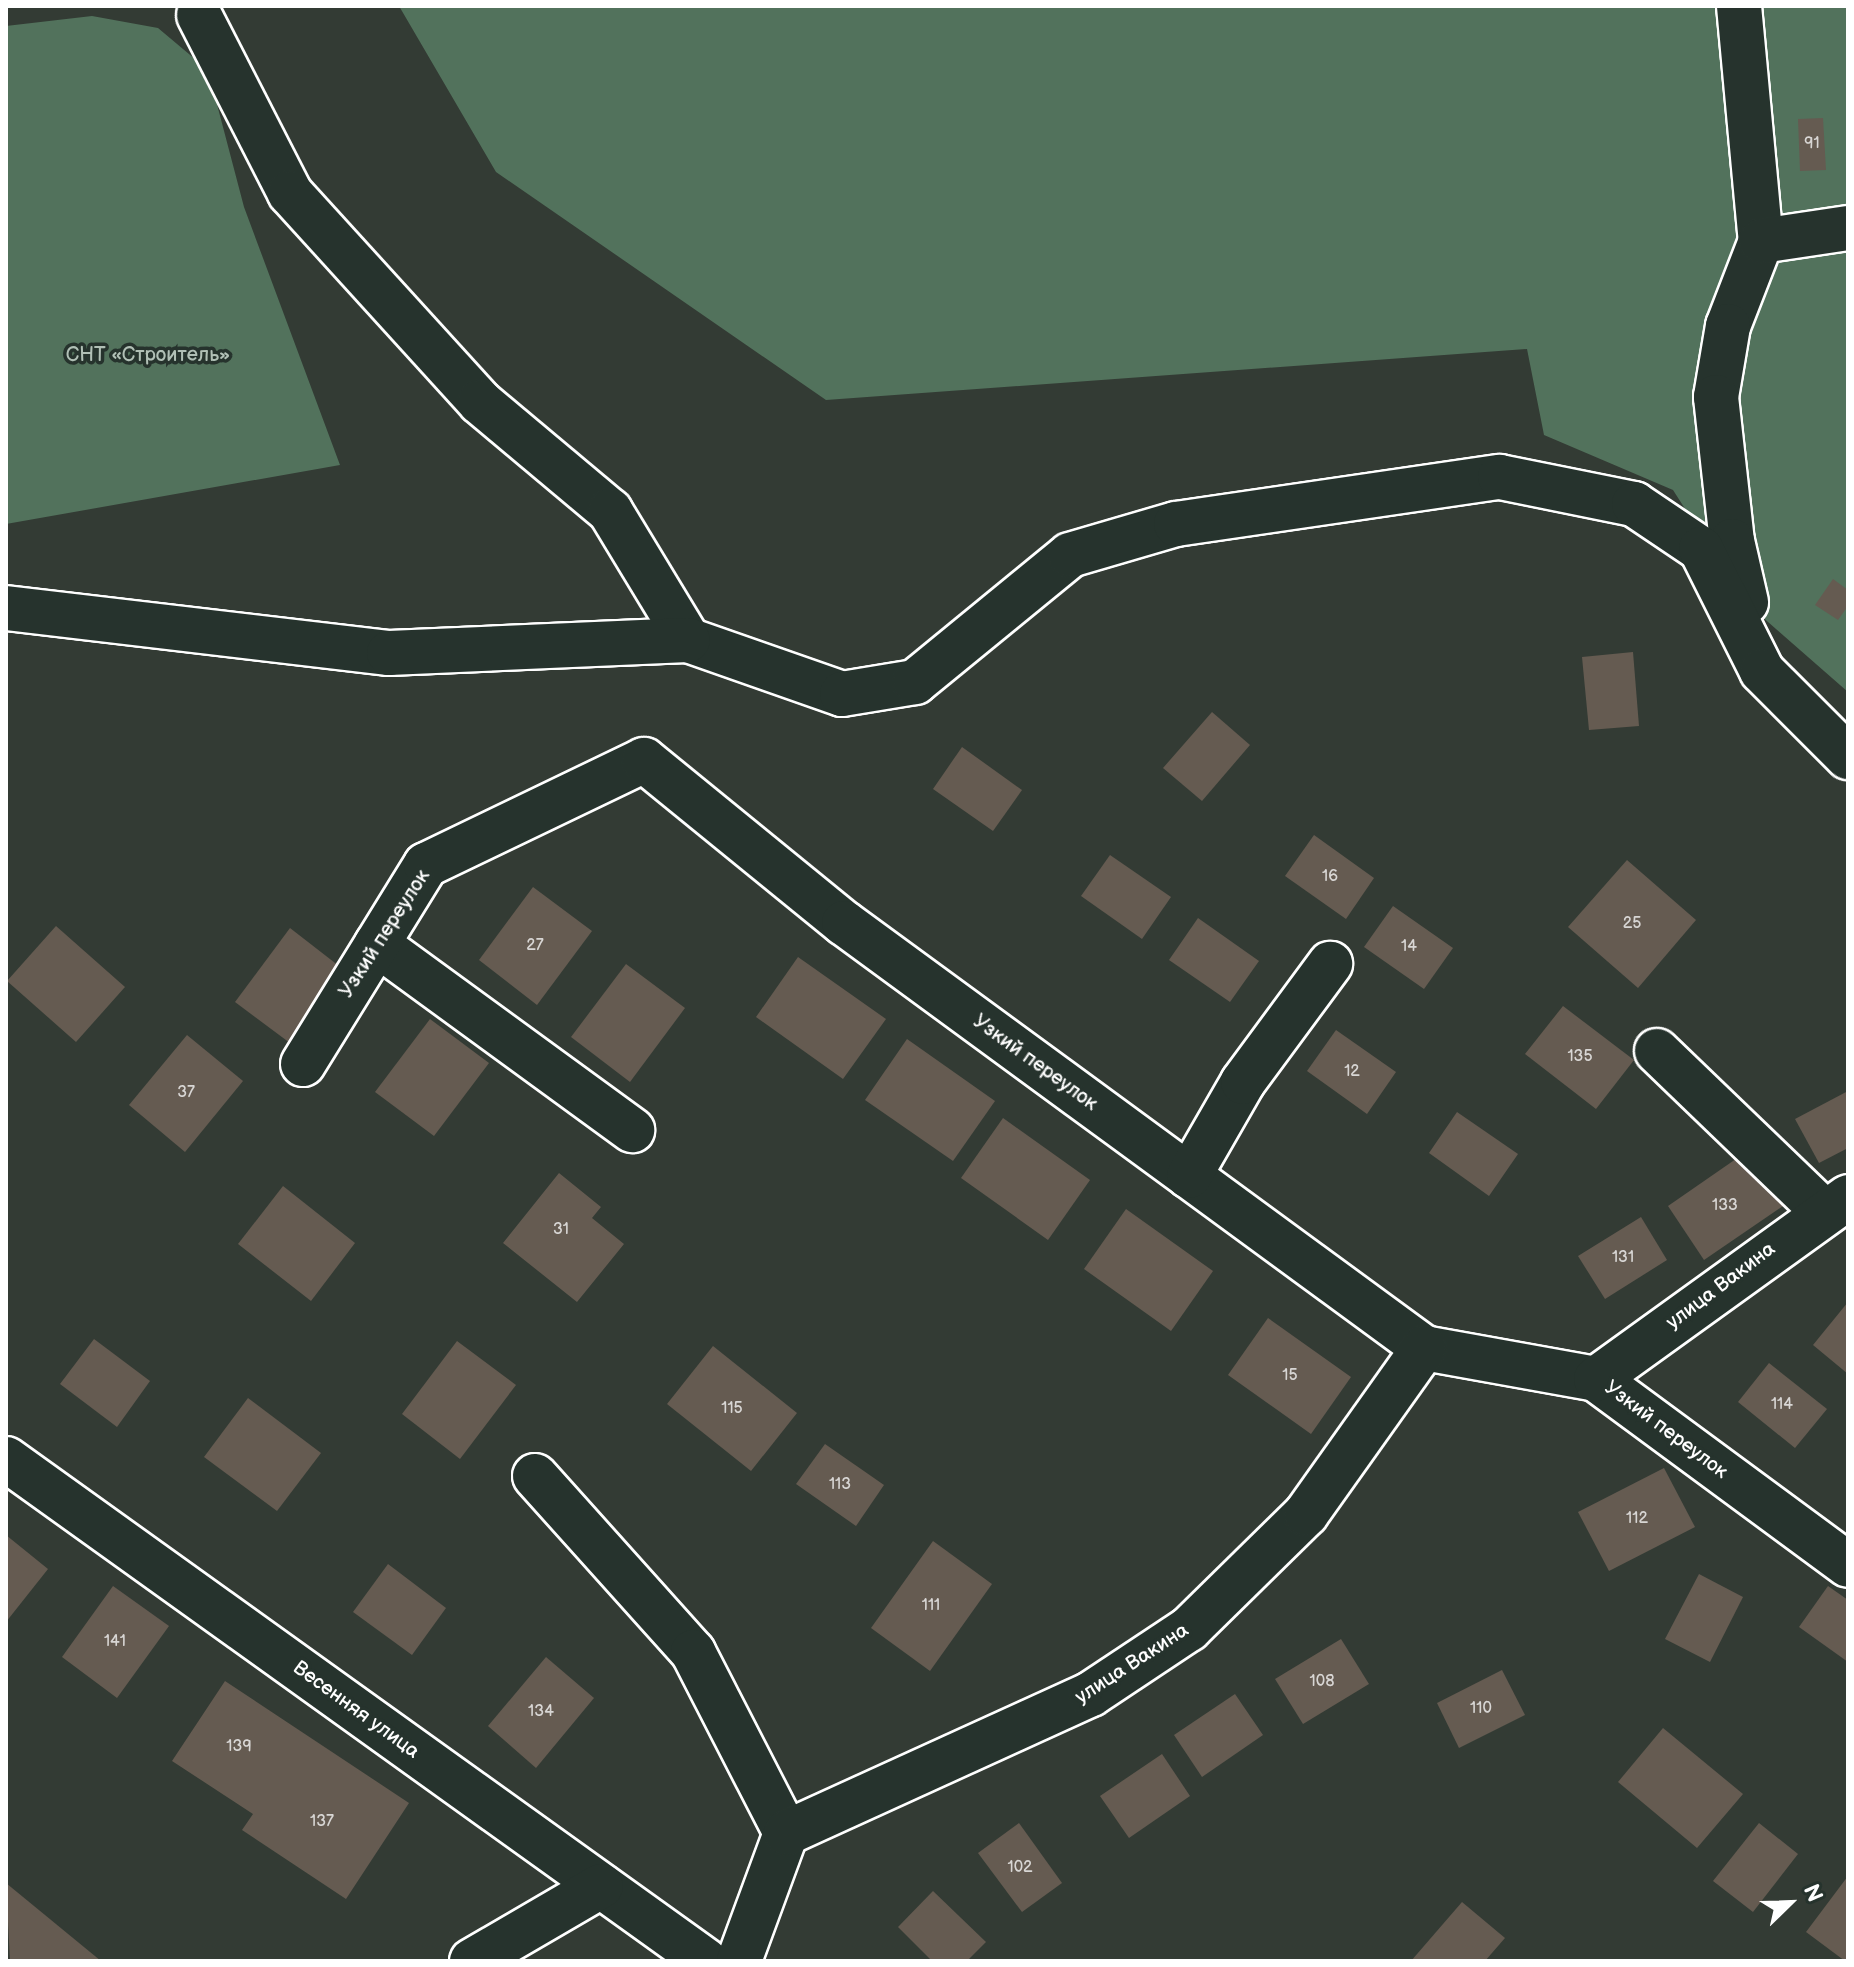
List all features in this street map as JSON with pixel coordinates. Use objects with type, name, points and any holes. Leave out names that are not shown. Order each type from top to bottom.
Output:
[{"type":"street","points":[[1739,6],[1761,241],[1728,326],[1716,397],[1732,541],[1762,671]]},
{"type":"street","points":[[199,15],[290,193],[480,402],[610,511],[688,640]]},
{"type":"street","points":[[1761,241],[1848,228]]},
{"type":"street","points":[[6,608],[389,653],[688,640],[842,694],[915,682],[1070,555],[1176,524],[1500,477],[1634,504],[1701,549],[1762,671],[1848,757]]},
{"type":"street","name":"Узкий переулок","points":[[303,1064],[426,865],[644,760],[844,923],[1424,1348],[1596,1379],[1848,1565]]},
{"type":"street","points":[[377,944],[632,1130]]},
{"type":"street","points":[[1189,1176],[1243,1082],[1330,964]]},
{"type":"street","points":[[1657,1051],[1835,1204]]},
{"type":"street","name":"улица Вакина","points":[[1596,1379],[1835,1204]]},
{"type":"street","name":"улица Вакина","points":[[786,1833],[1091,1694],[1189,1629],[1306,1514],[1424,1348]]},
{"type":"street","name":"Весенняя улица","points":[[6,1459],[706,1961]]},
{"type":"street","points":[[535,1476],[693,1652],[786,1833],[739,1961]]},
{"type":"street","points":[[472,1961],[601,1886]]},
{"type":"green space","points":[[399,6],[1848,6],[1848,692],[1744,601],[1673,490],[1544,435],[1527,349],[826,400],[496,172]]},
{"type":"green space","name":"СНТ «Строитель»","points":[[92,16],[158,28],[208,70],[244,207],[340,465],[6,524],[6,26]]},
{"type":"building","points":[[1823,118],[1826,170],[1800,171],[1798,119]]},
{"type":"building","points":[[1833,579],[1848,590],[1848,606],[1838,620],[1815,605]]},
{"type":"building","points":[[1633,652],[1639,726],[1589,730],[1582,657]]},
{"type":"building","points":[[1212,712],[1250,745],[1202,801],[1163,768]]},
{"type":"building","points":[[962,747],[1022,790],[993,831],[933,789]]},
{"type":"building","points":[[1314,835],[1374,878],[1346,919],[1285,876]]},
{"type":"building","points":[[1110,855],[1171,897],[1142,939],[1081,896]]},
{"type":"building","points":[[1627,860],[1696,920],[1638,988],[1568,927]]},
{"type":"building","points":[[533,887],[592,931],[537,1005],[479,960]]},
{"type":"building","points":[[1393,906],[1453,948],[1424,989],[1364,947]]},
{"type":"building","points":[[1198,918],[1259,961],[1230,1002],[1169,960]]},
{"type":"building","points":[[56,926],[125,987],[76,1042],[7,981]]},
{"type":"building","points":[[290,928],[348,973],[294,1046],[235,1002]]},
{"type":"building","points":[[798,957],[886,1019],[843,1079],[756,1017]]},
{"type":"building","points":[[626,964],[685,1008],[630,1082],[571,1037]]},
{"type":"building","points":[[1563,1006],[1634,1060],[1596,1109],[1525,1054]]},
{"type":"building","points":[[430,1019],[489,1063],[434,1136],[375,1092]]},
{"type":"building","points":[[1336,1030],[1396,1072],[1367,1114],[1307,1071]]},
{"type":"building","points":[[187,1035],[243,1081],[185,1152],[129,1105]]},
{"type":"building","points":[[907,1039],[995,1101],[953,1161],[865,1100]]},
{"type":"building","points":[[1848,1091],[1848,1148],[1819,1163],[1795,1119]]},
{"type":"building","points":[[1457,1112],[1518,1154],[1489,1196],[1429,1153]]},
{"type":"building","points":[[1003,1118],[1090,1180],[1048,1240],[961,1178]]},
{"type":"building","points":[[1746,1152],[1783,1206],[1704,1260],[1668,1206]]},
{"type":"building","points":[[559,1173],[601,1207],[592,1218],[624,1244],[577,1302],[503,1243]]},
{"type":"building","points":[[283,1186],[355,1243],[311,1301],[238,1244]]},
{"type":"building","points":[[1126,1209],[1213,1271],[1171,1331],[1084,1269]]},
{"type":"building","points":[[1641,1217],[1667,1260],[1605,1299],[1578,1256]]},
{"type":"building","points":[[1848,1302],[1848,1374],[1813,1345]]},
{"type":"building","points":[[1268,1318],[1351,1377],[1311,1434],[1228,1375]]},
{"type":"building","points":[[94,1339],[150,1381],[117,1427],[60,1384]]},
{"type":"building","points":[[457,1341],[516,1385],[460,1459],[402,1414]]},
{"type":"building","points":[[713,1346],[797,1413],[751,1471],[667,1404]]},
{"type":"building","points":[[1769,1363],[1827,1409],[1795,1448],[1738,1402]]},
{"type":"building","points":[[248,1398],[321,1453],[277,1511],[204,1457]]},
{"type":"building","points":[[825,1444],[884,1485],[856,1526],[796,1484]]},
{"type":"building","points":[[1664,1468],[1695,1527],[1609,1571],[1578,1512]]},
{"type":"building","points":[[6,1535],[48,1569],[6,1622]]},
{"type":"building","points":[[933,1541],[992,1584],[930,1671],[871,1628]]},
{"type":"building","points":[[388,1564],[446,1608],[412,1655],[353,1612]]},
{"type":"building","points":[[1699,1574],[1743,1597],[1710,1662],[1665,1639]]},
{"type":"building","points":[[113,1586],[169,1626],[117,1698],[62,1657]]},
{"type":"building","points":[[1828,1586],[1848,1600],[1848,1662],[1799,1627]]},
{"type":"building","points":[[1341,1639],[1369,1684],[1303,1724],[1275,1679]]},
{"type":"building","points":[[546,1657],[594,1698],[536,1768],[488,1726]]},
{"type":"building","points":[[1502,1670],[1525,1715],[1459,1748],[1437,1703]]},
{"type":"building","points":[[225,1681],[409,1803],[346,1899],[242,1830],[253,1814],[172,1761]]},
{"type":"building","points":[[1235,1694],[1263,1735],[1202,1777],[1174,1735]]},
{"type":"building","points":[[1663,1728],[1743,1794],[1697,1848],[1618,1782]]},
{"type":"building","points":[[1162,1754],[1190,1796],[1129,1838],[1100,1796]]},
{"type":"building","points":[[1019,1823],[1062,1883],[1022,1912],[978,1853]]},
{"type":"building","points":[[1759,1823],[1798,1854],[1753,1912],[1713,1881]]},
{"type":"building","points":[[1848,1876],[1848,1961],[1845,1961],[1806,1932]]},
{"type":"building","points":[[6,1883],[101,1961],[10,1961]]},
{"type":"building","points":[[933,1891],[986,1942],[967,1961],[932,1961],[898,1927]]},
{"type":"building","points":[[1462,1902],[1505,1938],[1485,1961],[1411,1961]]}]
